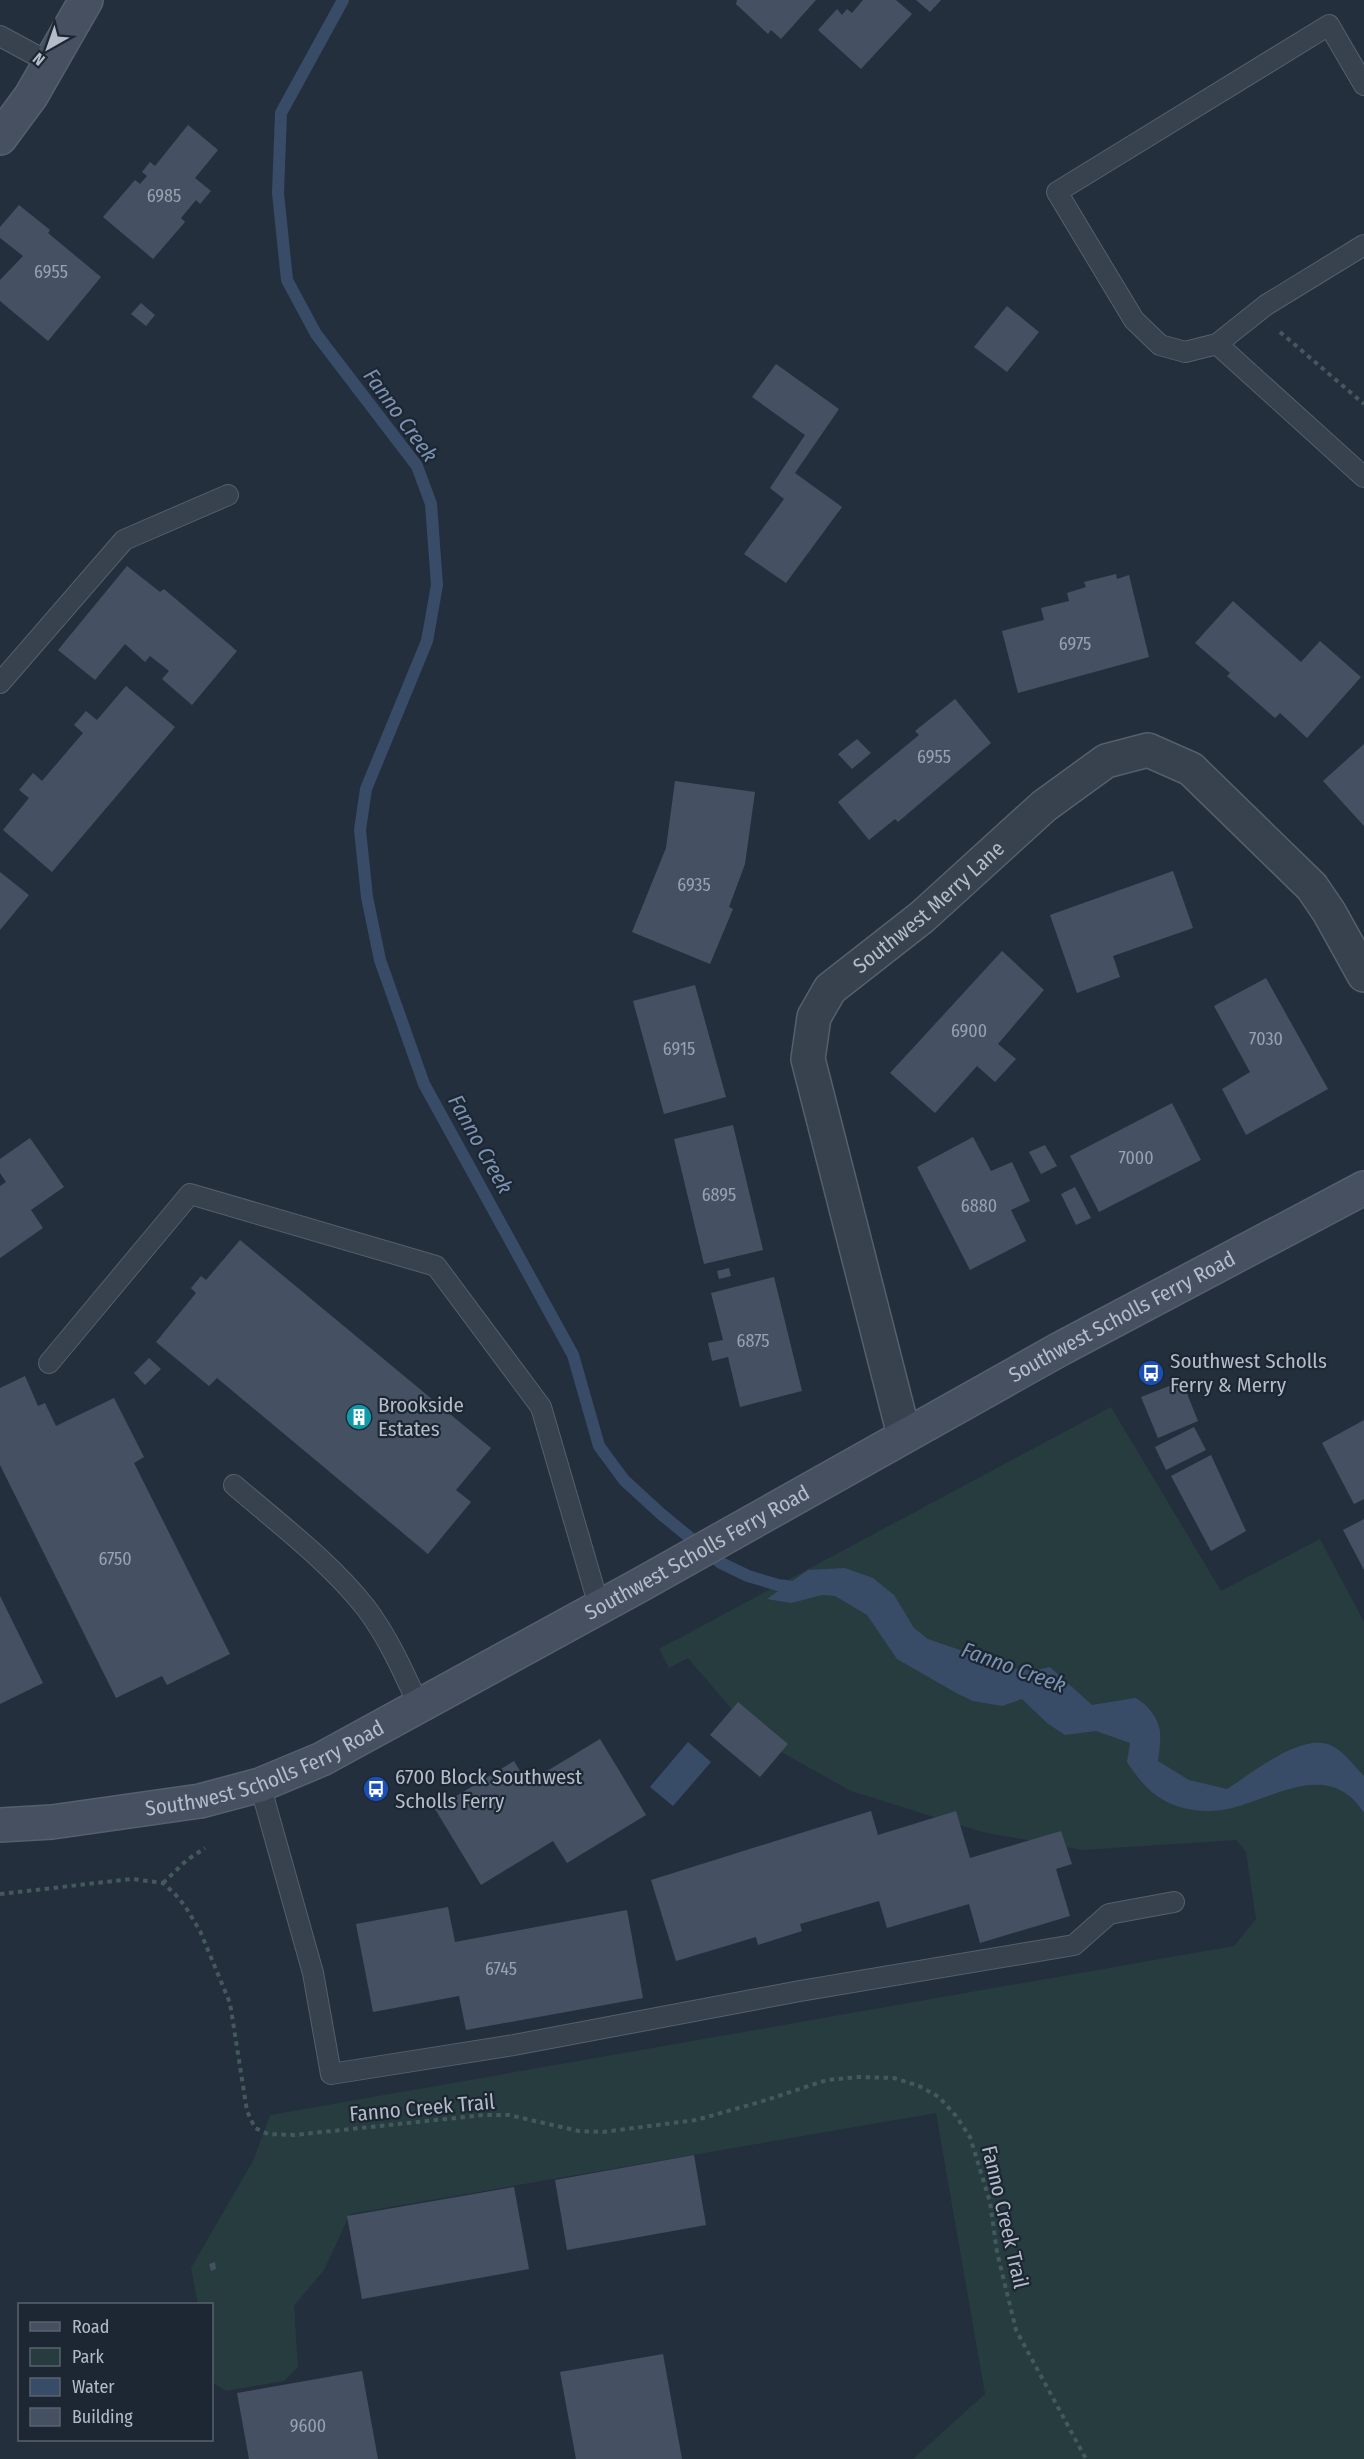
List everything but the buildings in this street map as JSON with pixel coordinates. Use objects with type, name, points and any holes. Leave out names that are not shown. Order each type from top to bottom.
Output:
[{"type":"main road","points":[[0,138],[31,96],[86,0]]},
{"type":"main road","name":"Southwest Scholls Ferry Road","points":[[0,1825],[52,1822],[190,1803],[260,1785],[322,1759],[771,1512],[904,1434],[1364,1188]]},
{"type":"street","name":"Southwest Merry Lane","points":[[904,1434],[808,1059],[814,1017],[830,989],[922,917],[1044,806],[1106,761],[1148,750],[1191,769],[1312,887],[1329,912],[1364,975]]},
{"type":"lane","points":[[1364,85],[1329,25],[1057,192],[1134,320],[1160,345],[1185,351],[1217,344],[1266,305],[1364,245]]},
{"type":"lane","points":[[0,36],[50,63]]},
{"type":"lane","points":[[1217,344],[1364,477]]},
{"type":"lane","points":[[0,683],[124,540],[228,495]]},
{"type":"lane","points":[[49,1363],[190,1194],[436,1266],[542,1407],[599,1606]]},
{"type":"lane","points":[[234,1485],[328,1567],[367,1609],[399,1662],[419,1706]]},
{"type":"lane","points":[[260,1785],[313,1973],[331,2074],[514,2045],[800,1991],[1074,1945],[1109,1914],[1174,1902]]},
{"type":"path","points":[[1278,331],[1288,337],[1364,404]]},
{"type":"path","points":[[0,1894],[132,1879],[163,1883],[187,1860],[205,1848]]},
{"type":"path","name":"Fanno Creek Trail","points":[[163,1883],[185,1906],[200,1931],[230,2003],[247,2111],[255,2128],[261,2132],[294,2135],[484,2115],[509,2115],[579,2131],[603,2132],[696,2120],[826,2080],[859,2076],[894,2078],[919,2086],[939,2097],[970,2137],[981,2167],[990,2202],[997,2252],[1016,2330],[1086,2459]]},
{"type":"green space","points":[[1111,1407],[1221,1591],[1320,1539],[1364,1622],[1364,2459],[913,2459],[985,2394],[936,2113],[350,2214],[324,2270],[294,2306],[298,2367],[284,2381],[226,2391],[213,2383],[213,2303],[198,2303],[191,2268],[253,2161],[270,2115],[1234,1946],[1256,1919],[1246,1852],[1236,1840],[1083,1850],[982,1832],[851,1791],[756,1738],[688,1658],[669,1668],[659,1649]]},
{"type":"water","points":[[845,1568],[873,1578],[894,1595],[914,1628],[928,1639],[1012,1668],[1032,1671],[1050,1667],[1092,1705],[1135,1698],[1139,1700],[1152,1712],[1159,1727],[1158,1761],[1189,1780],[1227,1789],[1264,1764],[1294,1748],[1322,1743],[1334,1747],[1346,1756],[1364,1776],[1364,1813],[1350,1797],[1335,1788],[1319,1785],[1302,1786],[1222,1810],[1193,1810],[1174,1805],[1153,1793],[1133,1771],[1127,1762],[1130,1743],[1096,1731],[1065,1735],[1047,1723],[1022,1699],[1002,1706],[973,1701],[958,1694],[897,1659],[867,1615],[835,1596],[822,1595],[791,1603],[767,1599],[808,1570]]},
{"type":"water","points":[[688,1742],[711,1762],[673,1806],[650,1787]]},
{"type":"waterway","name":"Fanno Creek","points":[[343,0],[281,113],[278,193],[287,280],[316,334],[417,466],[431,504],[437,585],[427,641],[366,789],[360,830],[367,897],[380,960],[424,1084],[573,1355],[599,1446],[624,1480],[721,1563],[748,1576],[778,1585],[801,1588]]},
{"type":"place","name":"Southwest Scholls Ferry & Merry","points":[[1151,1373]]},
{"type":"place","name":"Brookside Estates","points":[[359,1417]]},
{"type":"place","name":"6700 Block Southwest Scholls Ferry","points":[[376,1789]]}]
